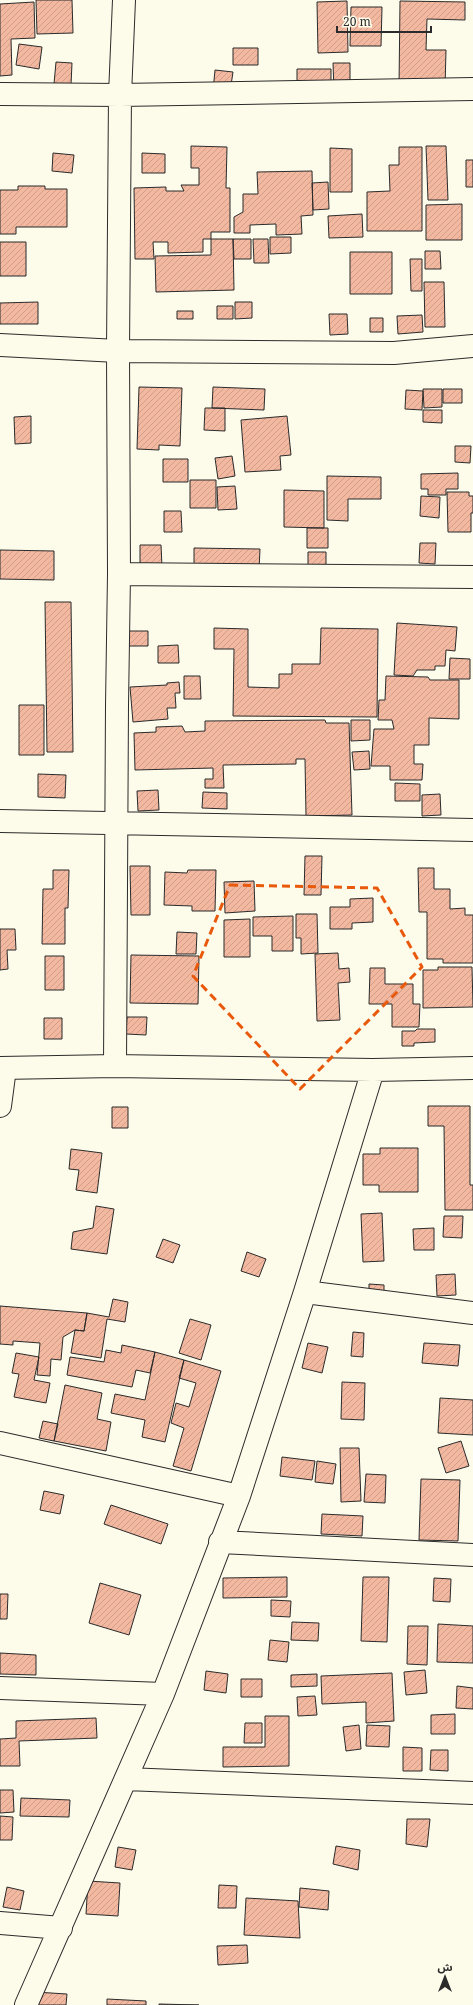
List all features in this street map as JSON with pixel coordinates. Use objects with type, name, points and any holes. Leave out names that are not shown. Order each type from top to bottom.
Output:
[{"type":"street","points":[[115,1066],[119,574],[118,351],[120,95],[124,0]]},
{"type":"street","points":[[0,94],[120,95],[473,90]]},
{"type":"street","points":[[0,345],[118,351],[394,353],[473,346]]},
{"type":"street","points":[[119,574],[473,577]]},
{"type":"street","points":[[0,821],[116,822],[473,830]]},
{"type":"street","points":[[0,1106],[3,1068],[115,1066],[373,1070],[473,1068]]},
{"type":"street","points":[[26,2005],[61,1928],[162,1694],[238,1496],[305,1292],[373,1070]]},
{"type":"street","points":[[305,1292],[473,1313]]},
{"type":"street","points":[[0,1443],[238,1496]]},
{"type":"street","points":[[220,1542],[473,1555]]},
{"type":"street","points":[[0,1688],[162,1694]]},
{"type":"street","points":[[126,1779],[473,1793]]},
{"type":"street","points":[[0,1923],[61,1928]]},
{"type":"highlighted area","points":[[230,885],[377,888],[422,967],[300,1089],[193,976]]},
{"type":"building","points":[[36,0],[72,0],[73,33],[37,34]]},
{"type":"building","points":[[347,1],[348,52],[318,53],[317,2]]},
{"type":"building","points":[[400,1],[465,2],[465,20],[427,19],[426,50],[446,50],[445,88],[399,87]]},
{"type":"building","points":[[34,2],[35,38],[11,39],[12,75],[0,76],[0,4]]},
{"type":"building","points":[[351,7],[382,7],[381,46],[350,46]]},
{"type":"building","points":[[19,44],[42,47],[39,69],[16,65]]},
{"type":"building","points":[[233,48],[258,48],[258,65],[233,65]]},
{"type":"building","points":[[56,62],[72,63],[71,85],[54,84]]},
{"type":"building","points":[[333,63],[350,63],[350,91],[334,91]]},
{"type":"building","points":[[297,69],[331,69],[331,90],[297,90]]},
{"type":"building","points":[[215,70],[233,72],[230,92],[213,91]]},
{"type":"building","points":[[191,146],[227,147],[226,188],[230,188],[230,232],[211,232],[211,239],[203,239],[203,252],[168,253],[168,242],[153,242],[154,259],[135,259],[134,188],[166,187],[166,191],[184,191],[181,185],[199,185],[199,168],[191,168]]},
{"type":"building","points":[[426,146],[446,146],[448,200],[428,200]]},
{"type":"building","points":[[399,147],[422,147],[422,231],[367,231],[367,192],[390,191],[389,165],[399,165]]},
{"type":"building","points":[[330,148],[352,149],[352,192],[330,192]]},
{"type":"building","points":[[53,153],[74,155],[72,173],[52,171]]},
{"type":"building","points":[[142,153],[165,154],[165,173],[142,173]]},
{"type":"building","points":[[466,160],[473,160],[473,187],[466,187]]},
{"type":"building","points":[[312,171],[313,215],[301,216],[302,234],[276,235],[276,224],[250,225],[250,233],[234,233],[234,217],[243,212],[243,194],[258,194],[257,172]]},
{"type":"building","points":[[328,182],[329,209],[313,210],[312,183]]},
{"type":"building","points":[[18,186],[45,186],[45,189],[67,189],[67,227],[16,227],[16,234],[0,234],[0,190],[18,190]]},
{"type":"building","points":[[462,204],[462,240],[426,240],[426,205]]},
{"type":"building","points":[[362,214],[363,237],[329,238],[328,216]]},
{"type":"building","points":[[270,237],[291,237],[291,253],[270,254]]},
{"type":"building","points":[[211,239],[233,239],[234,290],[156,292],[155,256],[211,255]]},
{"type":"building","points":[[233,239],[251,239],[251,259],[234,259]]},
{"type":"building","points":[[253,239],[268,239],[269,263],[254,263]]},
{"type":"building","points":[[0,242],[26,242],[26,276],[0,276]]},
{"type":"building","points":[[425,251],[440,251],[441,269],[425,269]]},
{"type":"building","points":[[350,252],[392,252],[392,294],[350,294]]},
{"type":"building","points":[[410,259],[422,259],[422,291],[411,291]]},
{"type":"building","points":[[424,282],[444,282],[445,327],[425,327]]},
{"type":"building","points":[[38,302],[38,324],[0,324],[0,303]]},
{"type":"building","points":[[235,302],[252,302],[252,318],[235,319]]},
{"type":"building","points":[[217,306],[233,306],[233,319],[217,319]]},
{"type":"building","points":[[177,311],[193,311],[193,319],[177,319]]},
{"type":"building","points":[[329,314],[347,314],[348,334],[330,335]]},
{"type":"building","points":[[422,315],[423,332],[398,334],[397,316]]},
{"type":"building","points":[[370,318],[383,318],[383,332],[370,332]]},
{"type":"building","points":[[139,387],[182,388],[180,446],[159,445],[159,450],[137,449]]},
{"type":"building","points":[[213,387],[265,389],[264,410],[212,408]]},
{"type":"building","points":[[423,389],[442,389],[442,407],[424,408]]},
{"type":"building","points":[[443,389],[462,389],[462,403],[443,403]]},
{"type":"building","points":[[406,390],[423,391],[422,410],[405,409]]},
{"type":"building","points":[[205,408],[225,408],[225,431],[204,430]]},
{"type":"building","points":[[423,410],[442,410],[442,423],[423,422]]},
{"type":"building","points":[[31,416],[31,443],[15,444],[14,417]]},
{"type":"building","points":[[287,416],[291,455],[280,456],[281,470],[245,472],[241,420]]},
{"type":"building","points":[[455,446],[471,446],[470,463],[455,462]]},
{"type":"building","points":[[232,456],[235,476],[218,479],[215,458]]},
{"type":"building","points":[[163,459],[188,459],[188,482],[163,482]]},
{"type":"building","points":[[458,473],[458,489],[446,489],[446,495],[428,495],[428,489],[421,489],[421,474]]},
{"type":"building","points":[[327,476],[381,477],[381,499],[348,499],[348,521],[327,520]]},
{"type":"building","points":[[190,480],[216,480],[216,508],[190,508]]},
{"type":"building","points":[[235,486],[237,509],[218,510],[217,487]]},
{"type":"building","points":[[284,490],[324,491],[324,528],[284,527]]},
{"type":"building","points":[[447,492],[469,492],[469,496],[473,496],[471,532],[448,532]]},
{"type":"building","points":[[421,496],[440,497],[439,518],[420,516]]},
{"type":"building","points":[[164,511],[181,511],[182,532],[164,532]]},
{"type":"building","points":[[307,528],[328,528],[328,548],[307,548]]},
{"type":"building","points":[[420,543],[436,543],[435,564],[419,563]]},
{"type":"building","points":[[140,545],[161,545],[162,567],[140,567]]},
{"type":"building","points":[[194,548],[260,549],[259,570],[194,568]]},
{"type":"building","points":[[0,550],[54,551],[54,580],[0,579]]},
{"type":"building","points":[[308,552],[326,552],[326,572],[308,572]]},
{"type":"building","points":[[45,602],[71,602],[73,752],[47,752]]},
{"type":"building","points":[[397,623],[457,627],[455,651],[446,650],[445,666],[435,666],[435,670],[417,670],[413,676],[394,675]]},
{"type":"building","points":[[214,628],[248,629],[248,687],[279,688],[279,674],[292,674],[292,664],[320,664],[321,628],[378,629],[377,717],[233,716],[234,649],[214,649]]},
{"type":"building","points":[[126,631],[148,631],[148,646],[126,646]]},
{"type":"building","points":[[178,645],[179,663],[158,663],[158,646]]},
{"type":"building","points":[[450,658],[470,659],[470,679],[449,679]]},
{"type":"building","points":[[184,676],[200,676],[201,699],[184,699]]},
{"type":"building","points":[[386,676],[428,677],[430,680],[459,680],[459,719],[429,718],[429,745],[414,745],[414,764],[423,764],[422,780],[390,780],[390,766],[371,766],[374,729],[394,729],[392,720],[378,720],[379,700],[385,700]]},
{"type":"building","points":[[179,682],[180,693],[175,693],[176,708],[167,708],[168,719],[133,722],[130,687],[167,685],[167,683]]},
{"type":"building","points":[[19,705],[44,705],[44,755],[19,755]]},
{"type":"building","points":[[325,720],[326,723],[349,723],[352,815],[306,816],[305,759],[296,759],[296,764],[223,765],[224,788],[205,788],[205,779],[213,779],[213,768],[135,770],[134,733],[156,732],[156,727],[182,726],[185,732],[205,731],[205,721]]},
{"type":"building","points":[[351,720],[370,720],[370,740],[351,741]]},
{"type":"building","points":[[369,751],[370,769],[354,770],[352,752]]},
{"type":"building","points":[[38,774],[66,775],[65,798],[38,797]]},
{"type":"building","points":[[395,783],[420,784],[420,801],[395,801]]},
{"type":"building","points":[[158,790],[159,810],[138,811],[137,791]]},
{"type":"building","points":[[203,792],[227,793],[227,809],[202,808]]},
{"type":"building","points":[[440,794],[441,815],[422,816],[422,795]]},
{"type":"building","points":[[305,856],[322,856],[321,895],[304,895]]},
{"type":"building","points":[[130,866],[150,866],[150,915],[131,915]]},
{"type":"building","points":[[418,868],[434,868],[434,889],[450,889],[450,909],[465,908],[465,915],[473,915],[473,963],[443,963],[443,959],[427,959],[427,912],[419,912]]},
{"type":"building","points":[[53,870],[69,870],[68,908],[65,908],[65,944],[42,944],[43,889],[53,889]]},
{"type":"building","points":[[188,870],[216,870],[215,911],[192,911],[192,906],[164,905],[165,872],[187,873]]},
{"type":"building","points":[[254,881],[255,911],[225,913],[224,882]]},
{"type":"building","points":[[373,898],[373,922],[352,923],[352,929],[330,929],[330,907],[350,907],[350,899]]},
{"type":"building","points":[[296,914],[317,914],[318,953],[301,954],[301,938],[296,938]]},
{"type":"building","points":[[293,916],[293,951],[272,951],[272,936],[253,936],[253,917]]},
{"type":"building","points":[[250,919],[250,957],[224,957],[224,920]]},
{"type":"building","points":[[0,929],[15,929],[16,950],[7,950],[8,969],[0,970]]},
{"type":"building","points":[[177,932],[197,933],[196,954],[176,954]]},
{"type":"building","points":[[338,953],[339,969],[349,968],[350,982],[338,983],[340,1020],[317,1021],[315,954]]},
{"type":"building","points":[[131,955],[199,956],[198,1004],[130,1003]]},
{"type":"building","points":[[45,956],[64,956],[64,990],[45,990]]},
{"type":"building","points":[[438,967],[472,967],[473,1007],[423,1008],[423,970],[438,970]]},
{"type":"building","points":[[370,968],[385,968],[385,984],[413,984],[413,1004],[420,1004],[419,1027],[392,1027],[392,1004],[369,1004]]},
{"type":"building","points":[[127,1017],[147,1017],[146,1035],[126,1034]]},
{"type":"building","points":[[44,1018],[62,1018],[62,1039],[44,1039]]},
{"type":"building","points":[[417,1029],[435,1029],[435,1042],[414,1043],[414,1046],[402,1046],[402,1031],[415,1031]]},
{"type":"building","points":[[428,1106],[470,1106],[470,1185],[473,1185],[473,1210],[445,1210],[444,1126],[428,1126]]},
{"type":"building","points":[[112,1107],[128,1107],[128,1128],[112,1128]]},
{"type":"building","points":[[380,1148],[418,1148],[418,1192],[379,1192],[379,1185],[363,1185],[363,1154],[380,1154]]},
{"type":"building","points":[[71,1149],[102,1153],[97,1193],[76,1190],[79,1170],[69,1169]]},
{"type":"building","points":[[96,1206],[114,1209],[107,1254],[71,1249],[73,1232],[93,1228]]},
{"type":"building","points":[[382,1213],[384,1261],[363,1262],[361,1214]]},
{"type":"building","points":[[444,1216],[463,1216],[462,1238],[443,1237]]},
{"type":"building","points":[[434,1228],[434,1250],[414,1250],[413,1229]]},
{"type":"building","points":[[163,1239],[180,1245],[173,1263],[156,1257]]},
{"type":"building","points":[[247,1252],[266,1259],[259,1277],[241,1271]]},
{"type":"building","points":[[455,1274],[456,1295],[437,1296],[436,1275]]},
{"type":"building","points":[[369,1284],[384,1285],[384,1297],[369,1297]]},
{"type":"building","points":[[113,1299],[128,1302],[125,1322],[107,1319],[101,1358],[71,1353],[75,1330],[84,1331],[87,1313],[109,1317]]},
{"type":"building","points":[[0,1306],[87,1313],[84,1331],[75,1330],[63,1337],[61,1360],[51,1359],[50,1376],[37,1375],[40,1343],[13,1341],[13,1345],[0,1344]]},
{"type":"building","points":[[190,1319],[211,1325],[201,1360],[179,1353]]},
{"type":"building","points":[[353,1332],[364,1333],[363,1357],[351,1356]]},
{"type":"building","points":[[308,1343],[328,1347],[322,1373],[302,1368]]},
{"type":"building","points":[[424,1343],[460,1345],[458,1366],[422,1363]]},
{"type":"building","points":[[122,1345],[155,1352],[150,1373],[136,1370],[132,1387],[67,1375],[70,1357],[104,1362],[106,1350],[121,1353]]},
{"type":"building","points":[[155,1352],[184,1360],[165,1442],[142,1437],[145,1420],[111,1413],[115,1394],[145,1400]]},
{"type":"building","points":[[16,1353],[39,1357],[34,1380],[50,1383],[46,1403],[14,1397],[19,1374],[12,1373]]},
{"type":"building","points":[[184,1360],[221,1371],[191,1471],[173,1466],[184,1428],[171,1423],[176,1403],[189,1407],[196,1383],[179,1378]]},
{"type":"building","points":[[342,1382],[365,1383],[364,1420],[341,1419]]},
{"type":"building","points":[[65,1385],[102,1393],[97,1419],[111,1422],[106,1451],[54,1441]]},
{"type":"building","points":[[440,1398],[473,1400],[473,1435],[438,1433]]},
{"type":"building","points":[[43,1421],[58,1424],[54,1441],[39,1438]]},
{"type":"building","points":[[461,1441],[469,1466],[446,1473],[438,1448]]},
{"type":"building","points":[[340,1448],[359,1448],[361,1501],[341,1502]]},
{"type":"building","points":[[282,1457],[315,1461],[312,1480],[280,1476]]},
{"type":"building","points":[[317,1461],[336,1464],[333,1484],[315,1482]]},
{"type":"building","points":[[366,1474],[386,1475],[385,1503],[364,1502]]},
{"type":"building","points":[[421,1479],[460,1480],[458,1541],[419,1540]]},
{"type":"building","points":[[44,1491],[64,1495],[60,1514],[40,1510]]},
{"type":"building","points":[[111,1505],[168,1524],[161,1544],[104,1524]]},
{"type":"building","points":[[322,1514],[363,1516],[362,1536],[321,1534]]},
{"type":"building","points":[[287,1577],[287,1597],[223,1598],[223,1578]]},
{"type":"building","points":[[363,1577],[389,1577],[387,1642],[361,1641]]},
{"type":"building","points":[[434,1578],[451,1579],[450,1602],[433,1601]]},
{"type":"building","points":[[100,1583],[141,1595],[129,1635],[89,1623]]},
{"type":"building","points":[[0,1594],[8,1594],[7,1619],[0,1619]]},
{"type":"building","points":[[271,1600],[291,1601],[290,1617],[271,1616]]},
{"type":"building","points":[[292,1622],[319,1623],[318,1641],[291,1640]]},
{"type":"building","points":[[438,1624],[473,1626],[473,1663],[437,1662]]},
{"type":"building","points":[[408,1626],[428,1626],[427,1665],[407,1664]]},
{"type":"building","points":[[270,1640],[289,1642],[287,1662],[268,1660]]},
{"type":"building","points":[[0,1653],[36,1655],[36,1675],[0,1674]]},
{"type":"building","points":[[425,1670],[427,1693],[406,1695],[404,1672]]},
{"type":"building","points":[[206,1671],[228,1674],[226,1693],[204,1690]]},
{"type":"building","points":[[392,1673],[394,1721],[366,1723],[366,1702],[322,1704],[321,1676]]},
{"type":"building","points":[[317,1674],[317,1686],[291,1687],[291,1675]]},
{"type":"building","points":[[241,1679],[262,1679],[262,1697],[241,1697]]},
{"type":"building","points":[[457,1686],[473,1688],[473,1709],[456,1708]]},
{"type":"building","points":[[315,1696],[317,1715],[298,1716],[297,1697]]},
{"type":"building","points":[[455,1714],[455,1734],[431,1734],[431,1715]]},
{"type":"building","points":[[265,1716],[289,1716],[289,1766],[223,1767],[223,1747],[265,1747]]},
{"type":"building","points":[[96,1718],[97,1738],[19,1741],[20,1766],[0,1766],[0,1739],[16,1738],[16,1721]]},
{"type":"building","points":[[245,1723],[262,1723],[262,1743],[244,1743]]},
{"type":"building","points":[[359,1725],[361,1749],[346,1751],[343,1727]]},
{"type":"building","points":[[367,1725],[390,1726],[389,1747],[366,1746]]},
{"type":"building","points":[[403,1747],[422,1748],[422,1771],[403,1771]]},
{"type":"building","points":[[431,1750],[448,1750],[448,1771],[430,1770]]},
{"type":"building","points":[[0,1790],[13,1790],[14,1812],[0,1813]]},
{"type":"building","points":[[21,1798],[70,1800],[69,1817],[20,1816]]},
{"type":"building","points":[[0,1816],[13,1817],[12,1840],[0,1840]]},
{"type":"building","points":[[407,1819],[430,1819],[427,1847],[406,1844]]},
{"type":"building","points":[[336,1846],[360,1850],[358,1870],[333,1864]]},
{"type":"building","points":[[118,1847],[136,1850],[132,1870],[115,1867]]},
{"type":"building","points":[[88,1881],[120,1883],[118,1916],[86,1914]]},
{"type":"building","points":[[219,1885],[237,1886],[236,1908],[218,1908]]},
{"type":"building","points":[[7,1887],[24,1891],[20,1910],[3,1907]]},
{"type":"building","points":[[300,1888],[329,1891],[328,1910],[299,1907]]},
{"type":"building","points":[[246,1898],[298,1901],[300,1938],[244,1935]]},
{"type":"building","points":[[247,1945],[248,1963],[218,1965],[217,1946]]},
{"type":"building","points":[[35,1992],[67,1994],[66,2005],[33,2005]]},
{"type":"building","points":[[107,1999],[146,2001],[146,2005],[107,2005]]},
{"type":"building","points":[[159,2004],[199,2005],[159,2005]]}]
